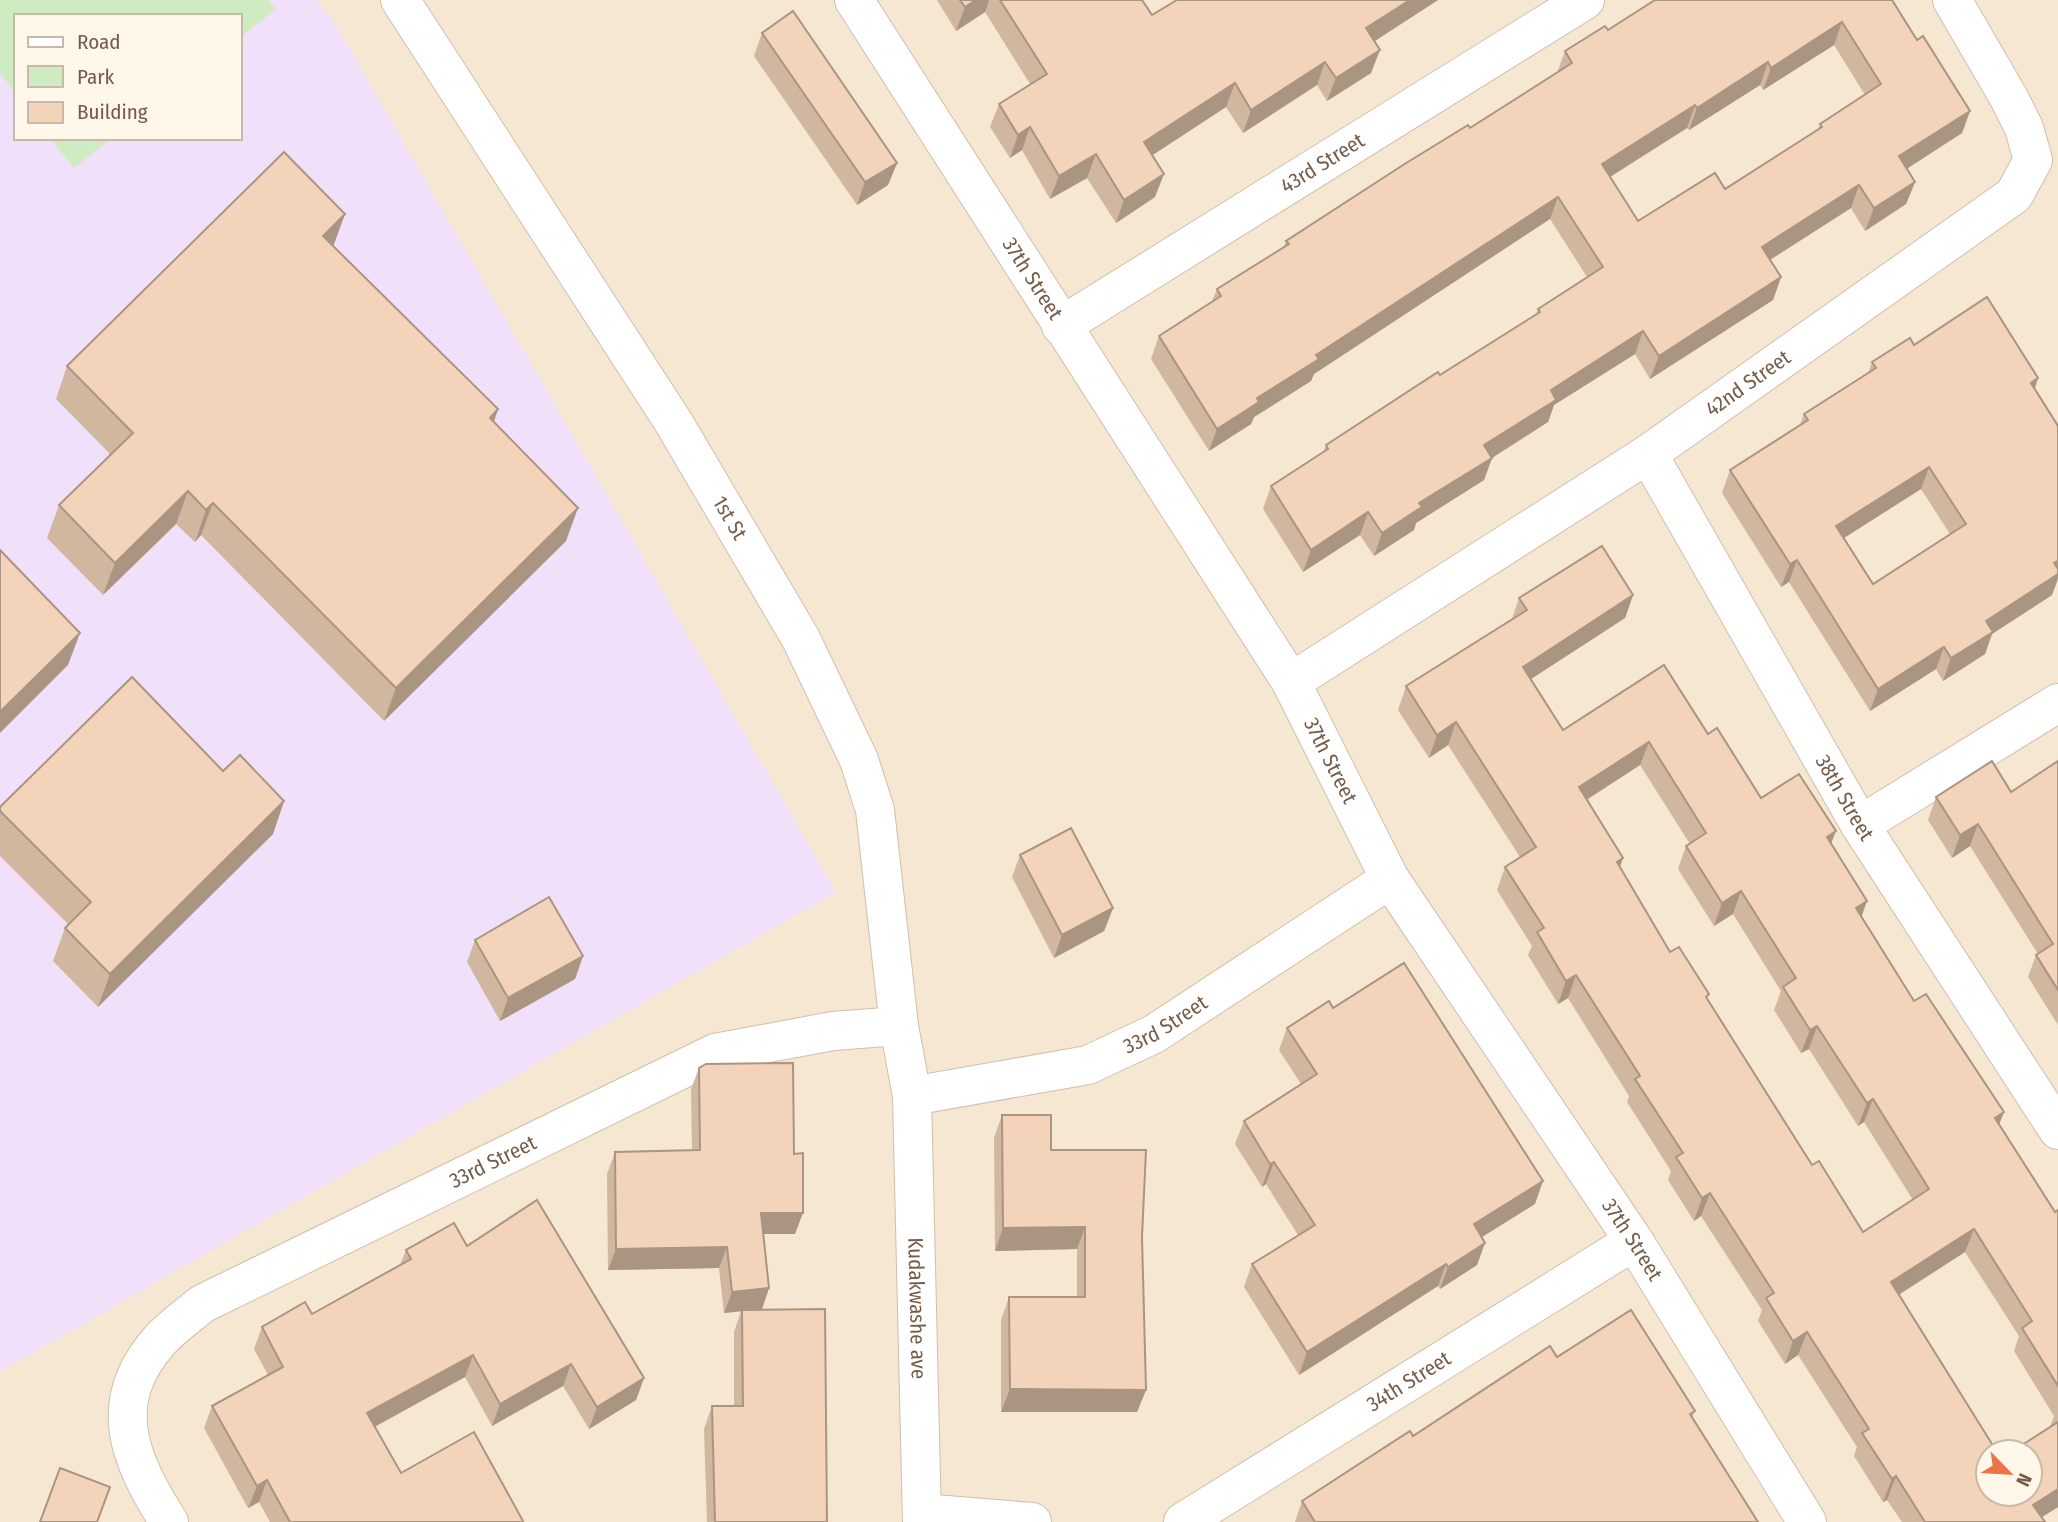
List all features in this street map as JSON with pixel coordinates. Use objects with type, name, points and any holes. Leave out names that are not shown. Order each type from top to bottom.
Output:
[{"type":"street","name":"1st St","points":[[400,0],[674,423],[801,639],[859,760],[875,810],[899,1026],[912,1096]]},
{"type":"street","name":"37th Street","points":[[854,0],[1291,682],[1390,880],[1634,1241],[1807,1522]]},
{"type":"street","name":"43rd Street","points":[[1061,326],[1586,0]]},
{"type":"street","name":"42nd Street","points":[[1291,682],[1647,454],[2014,195],[2033,160],[2024,128],[1952,0]]},
{"type":"street","name":"38th Street","points":[[1647,454],[1860,825],[2058,1130]]},
{"type":"street","points":[[1860,825],[2058,703]]},
{"type":"street","name":"33rd Street","points":[[912,1096],[1088,1065],[1115,1055],[1154,1034],[1390,880]]},
{"type":"street","name":"33rd Street","points":[[169,1522],[137,1470],[127,1423],[131,1385],[160,1339],[202,1304],[716,1053],[832,1031],[899,1026]]},
{"type":"street","name":"Kudakwashe ave","points":[[912,1096],[922,1517]]},
{"type":"street","name":"34th Street","points":[[1183,1522],[1634,1241]]},
{"type":"street","points":[[922,1517],[1032,1522]]},
{"type":"shaded area","points":[[0,0],[2058,0],[2058,1522],[0,1522]]},
{"type":"shaded area","points":[[0,0],[316,0],[336,25],[836,892],[0,1372]]},
{"type":"green space","points":[[0,0],[268,0],[276,9],[242,36],[242,14],[14,14],[14,91],[0,73]]},
{"type":"green space","points":[[52,140],[109,140],[74,168]]},
{"type":"building","points":[[960,0],[976,0],[965,7]]},
{"type":"building","points":[[1000,0],[1142,0],[1152,15],[1177,0],[1410,0],[1366,28],[1380,50],[1336,78],[1325,62],[1251,110],[1235,83],[1144,142],[1164,174],[1124,200],[1096,154],[1059,176],[1030,127],[1018,135],[999,104],[1047,74]]},
{"type":"building","points":[[1655,0],[1892,0],[1917,40],[1923,36],[1970,111],[1899,156],[1915,182],[1874,208],[1859,185],[1762,247],[1781,277],[1659,356],[1643,331],[1551,390],[1556,400],[1484,445],[1492,458],[1419,503],[1422,507],[1382,533],[1368,512],[1311,550],[1271,486],[1328,449],[1326,445],[1438,372],[1440,375],[1540,312],[1538,309],[1603,267],[1558,197],[1316,355],[1319,359],[1257,398],[1259,402],[1217,429],[1159,336],[1221,296],[1217,289],[1289,244],[1286,241],[1403,165],[1468,125],[1470,128],[1572,63],[1565,51],[1605,26],[1608,30]],"holes":[[[1842,22],[1881,84],[1820,124],[1822,127],[1725,189],[1715,173],[1638,221],[1602,164],[1768,62],[1771,68]]]},
{"type":"building","points":[[793,11],[897,163],[865,182],[762,33]]},
{"type":"building","points":[[284,152],[345,214],[323,236],[498,409],[490,418],[578,508],[396,688],[213,503],[206,510],[188,491],[115,563],[59,505],[133,433],[67,366]]},
{"type":"building","points":[[1987,297],[2038,378],[2031,383],[2058,426],[2058,561],[2054,563],[2058,574],[1986,621],[1993,632],[1951,658],[1944,647],[1878,689],[1797,560],[1790,564],[1730,470],[1808,420],[1804,414],[1876,368],[1872,362],[1910,338],[1914,345]],"holes":[[[1929,467],[1966,524],[1873,584],[1836,526]]]},
{"type":"building","points":[[1602,546],[1633,595],[1523,667],[1563,730],[1664,665],[1708,734],[1717,728],[1761,798],[1799,774],[1836,831],[1827,837],[1867,901],[1856,908],[1914,1001],[1926,994],[2004,1112],[1995,1118],[2055,1212],[2058,1210],[2058,1386],[2022,1328],[2032,1321],[1974,1229],[1891,1282],[1988,1438],[1974,1438],[1974,1508],[2035,1508],[2045,1522],[1925,1522],[1896,1476],[1892,1479],[1862,1433],[1869,1429],[1807,1332],[1793,1341],[1766,1298],[1774,1293],[1710,1193],[1702,1198],[1676,1157],[1683,1153],[1635,1079],[1640,1076],[1576,975],[1566,981],[1537,932],[1544,928],[1505,867],[1536,847],[1456,722],[1437,735],[1406,686],[1527,610],[1519,598]],"holes":[[[1649,742],[1706,833],[1686,846],[1722,903],[1741,891],[1796,978],[1783,987],[1810,1030],[1817,1026],[1867,1103],[1873,1099],[1929,1189],[1863,1232],[1819,1161],[1812,1165],[1706,997],[1709,994],[1679,947],[1670,952],[1617,862],[1623,858],[1579,787]]]},
{"type":"building","points":[[0,550],[80,633],[0,712]]},
{"type":"building","points":[[132,677],[223,771],[240,755],[284,801],[110,974],[65,928],[91,902],[0,811],[0,807]]},
{"type":"building","points":[[1992,761],[2011,792],[2058,761],[2058,990],[2036,955],[2053,944],[1978,824],[1960,835],[1936,797]]},
{"type":"building","points":[[1071,828],[1113,908],[1062,935],[1020,855]]},
{"type":"building","points":[[549,897],[583,956],[508,998],[475,940]]},
{"type":"building","points":[[1404,963],[1543,1181],[1474,1224],[1485,1243],[1448,1267],[1446,1264],[1307,1352],[1252,1264],[1315,1225],[1274,1162],[1270,1164],[1244,1121],[1317,1074],[1287,1028],[1329,1001],[1333,1008]]},
{"type":"building","points":[[793,1063],[794,1154],[803,1153],[803,1213],[761,1213],[769,1288],[732,1292],[727,1247],[616,1249],[615,1152],[700,1150],[699,1068],[706,1064]]},
{"type":"building","points":[[1002,1115],[1051,1115],[1051,1150],[1146,1150],[1142,1237],[1146,1390],[1010,1389],[1009,1297],[1085,1297],[1085,1227],[1003,1228]]},
{"type":"building","points":[[537,1200],[644,1378],[597,1407],[571,1364],[500,1404],[473,1355],[367,1413],[401,1473],[474,1432],[522,1522],[290,1522],[267,1480],[257,1486],[212,1406],[283,1367],[262,1327],[305,1302],[312,1314],[411,1259],[406,1250],[454,1223],[467,1246]]},
{"type":"building","points":[[825,1309],[827,1522],[715,1522],[712,1406],[743,1406],[742,1310]]},
{"type":"building","points":[[1631,1310],[1695,1411],[1690,1414],[1758,1522],[1315,1522],[1302,1501],[1410,1431],[1413,1436],[1550,1346],[1557,1357]]},
{"type":"building","points":[[2058,1422],[2058,1489],[2044,1498],[2044,1438],[2033,1438]]},
{"type":"building","points":[[60,1468],[110,1487],[97,1522],[40,1522]]}]
